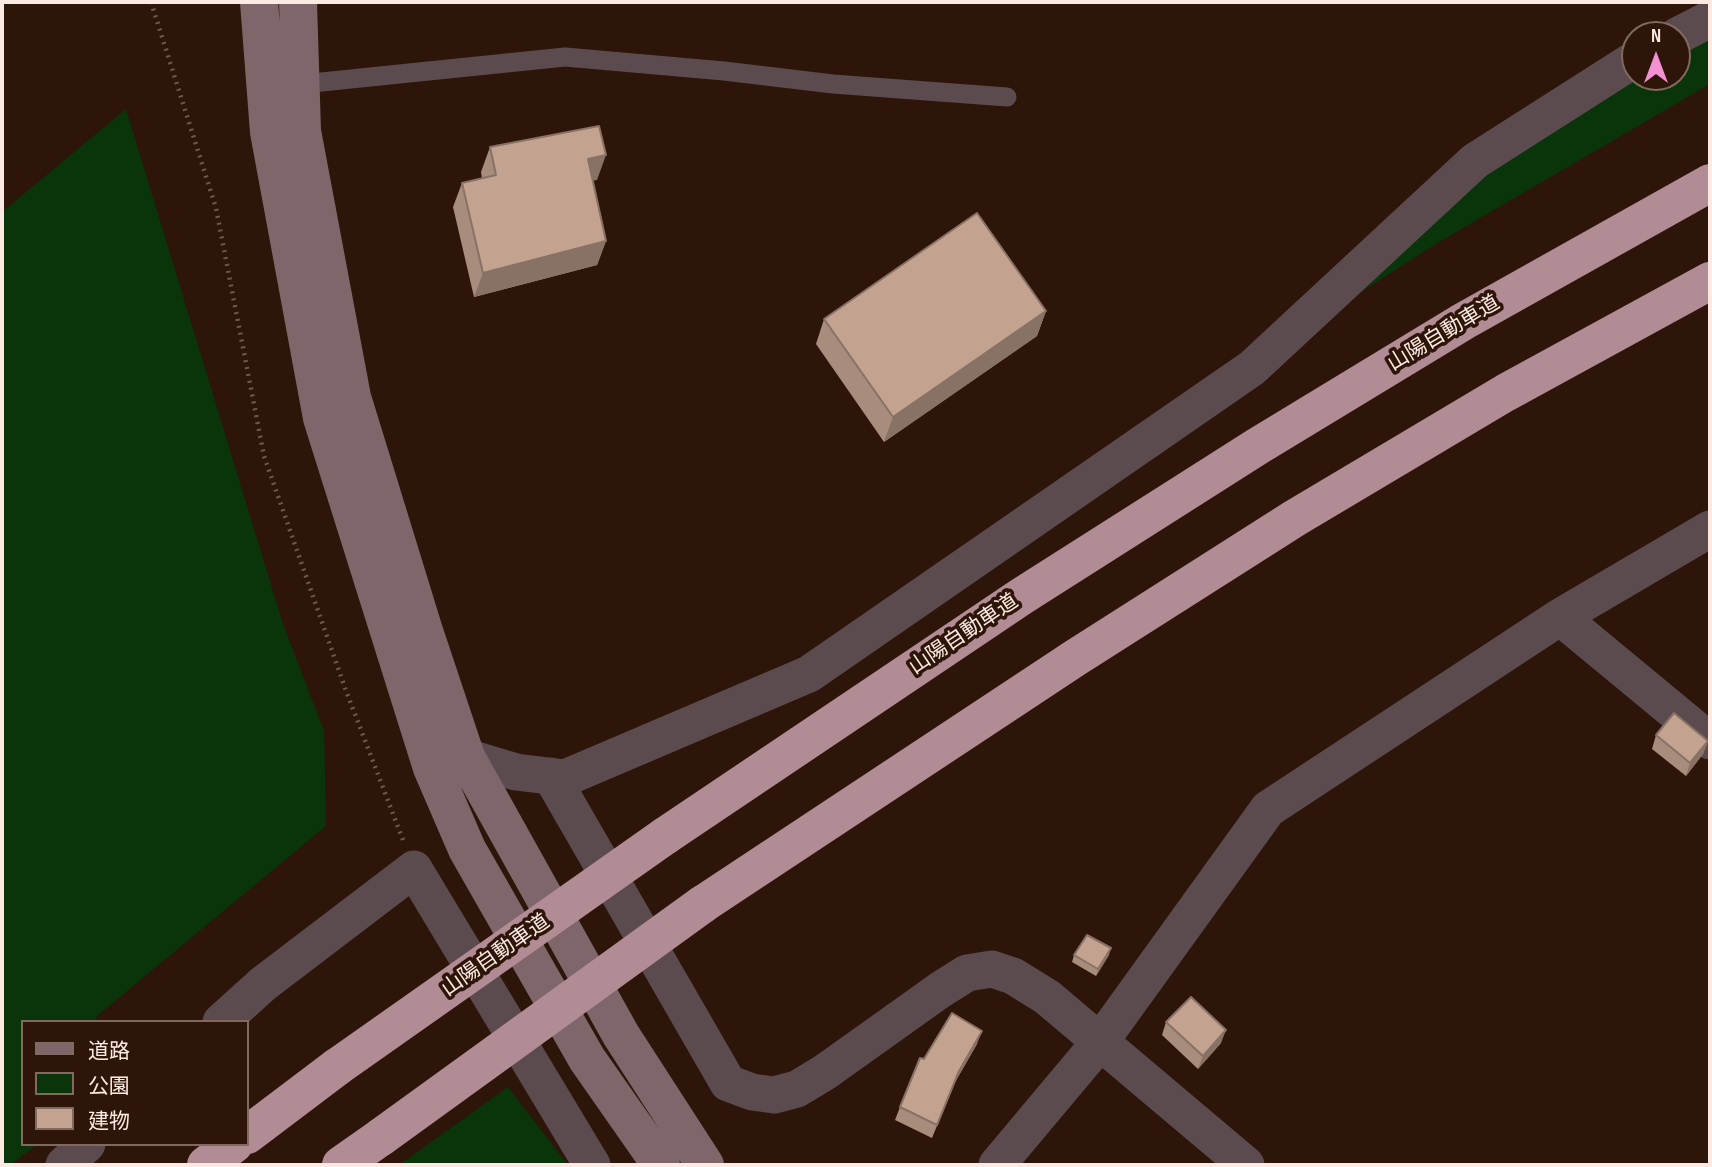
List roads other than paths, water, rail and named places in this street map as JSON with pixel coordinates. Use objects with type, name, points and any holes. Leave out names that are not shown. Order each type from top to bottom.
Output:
[{"type":"highway","name":"山陽自動車道","points":[[248,1134],[337,1067],[666,836],[1023,596],[1258,446],[1464,321],[1710,183]]},
{"type":"highway","points":[[341,1165],[703,904],[1075,657],[1294,518],[1505,393],[1710,281]]},
{"type":"highway","points":[[205,1165],[231,1146]]},
{"type":"street","points":[[259,2],[269,132],[322,418],[432,768],[467,849],[587,1059],[661,1165]]},
{"type":"street","points":[[298,2],[302,131],[352,397],[466,757],[621,1035],[705,1165]]},
{"type":"street","points":[[1691,29],[1710,19]]},
{"type":"street","points":[[466,757],[516,772],[565,778],[809,674],[1252,368],[1475,161],[1621,68]]},
{"type":"street","points":[[997,1165],[1100,1042],[1268,809],[1560,617],[1710,529]]},
{"type":"street","points":[[1560,617],[1710,741]]},
{"type":"street","points":[[551,776],[727,1083],[752,1092],[774,1095],[797,1089],[949,984],[967,973],[992,969],[1013,975],[1047,997],[1246,1165]]},
{"type":"street","points":[[223,1020],[263,984],[414,869],[592,1165]]},
{"type":"street","points":[[64,1165],[85,1146]]},
{"type":"lane","points":[[302,84],[565,57],[833,84],[1007,97]]}]
